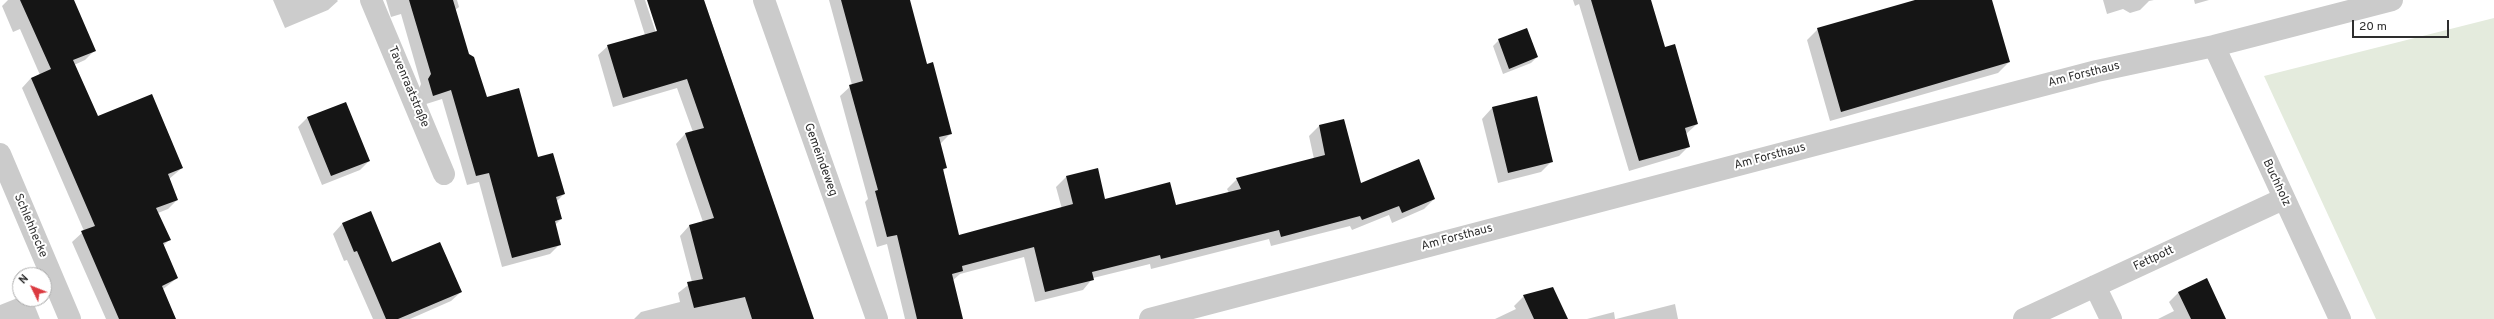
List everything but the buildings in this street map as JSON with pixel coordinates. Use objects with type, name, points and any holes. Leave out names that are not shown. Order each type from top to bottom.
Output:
[{"type":"street","name":"Tavenraatstraße","points":[[372,0],[444,174]]},
{"type":"street","name":"Gemeindeweg","points":[[764,0],[877,319]]},
{"type":"street","name":"Am Forsthaus","points":[[1150,319],[2097,72],[2214,46],[2392,0]]},
{"type":"street","name":"Buchholz","points":[[2214,46],[2283,199],[2340,319]]},
{"type":"street","name":"Schlehhecke","points":[[0,154],[70,319]]},
{"type":"street","name":"Fettpott","points":[[2024,319],[2283,199]]},
{"type":"street","points":[[2095,286],[2111,319]]},
{"type":"shaded area","points":[[2494,18],[2494,319],[2376,319],[2264,76]]}]
